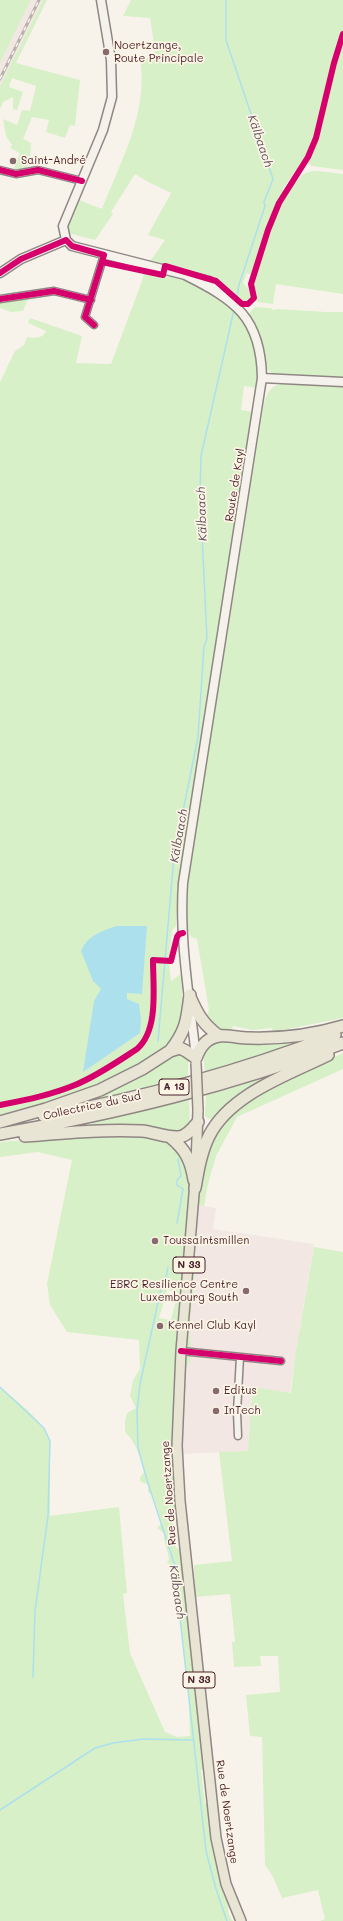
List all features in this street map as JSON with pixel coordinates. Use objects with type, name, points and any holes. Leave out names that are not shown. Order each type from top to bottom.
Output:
[{"type":"highway","points":[[190,995],[206,1026],[219,1036]]},
{"type":"highway","name":"A 13","points":[[0,1122],[70,1101],[100,1090],[142,1069],[170,1051],[181,1038],[187,1023],[190,995]]},
{"type":"highway","points":[[170,1051],[180,1048],[196,1060],[201,1046],[208,1040],[219,1036],[238,1038],[287,1037],[323,1032],[343,1026]]},
{"type":"highway","name":"Collectrice du Sud","points":[[0,1122],[78,1110],[146,1095],[263,1061],[343,1032]]},
{"type":"highway","name":"Collectrice du Sud","points":[[0,1134],[152,1104],[265,1071],[343,1043]]},
{"type":"highway","points":[[195,1188],[205,1146],[218,1122],[241,1100],[343,1048]]},
{"type":"highway","points":[[0,1138],[71,1132],[137,1131],[180,1137],[187,1133],[198,1116],[208,1122],[218,1122]]},
{"type":"highway","points":[[170,1136],[180,1145],[188,1156],[192,1166],[195,1188]]},
{"type":"main road","points":[[0,272],[21,259],[66,240],[63,226],[103,130],[112,97],[111,60],[101,0]]},
{"type":"main road","name":"Route de Kayl","points":[[66,240],[72,246],[185,276],[234,303],[243,313],[258,344],[262,364],[262,378],[183,883],[182,917],[196,1060]]},
{"type":"main road","points":[[262,378],[343,382]]},
{"type":"main road","name":"N 33","points":[[195,1188],[198,1116],[196,1060]]},
{"type":"main road","name":"Rue de Noertzange","points":[[195,1188],[180,1351],[177,1434],[180,1501],[212,1807],[224,1875],[241,1921]]},
{"type":"street","points":[[0,170],[16,174],[38,170],[82,181]]},
{"type":"street","points":[[94,325],[85,316],[104,255]]},
{"type":"street","points":[[0,299],[54,291],[91,300]]},
{"type":"street","points":[[180,1351],[280,1361]]},
{"type":"street","points":[[238,1436],[237,1412],[240,1357]]},
{"type":"shaded area","points":[[31,0],[43,0],[0,86],[0,63]]},
{"type":"shaded area","points":[[198,1205],[216,1208],[213,1229],[314,1244],[290,1393],[254,1387],[251,1405],[248,1451],[182,1454],[185,1371],[190,1361],[191,1344],[189,1330],[194,1283]]},
{"type":"green space","points":[[0,0],[31,0],[0,63]]},
{"type":"green space","points":[[43,0],[47,0],[16,63],[80,80],[75,126],[70,125],[65,138],[46,132],[49,120],[32,117],[23,139],[31,143],[30,165],[19,171],[14,169],[20,153],[10,148],[12,145],[6,136],[3,119],[17,125],[22,110],[30,111],[36,86],[12,78],[9,87],[23,92],[17,110],[13,109],[13,97],[3,102],[0,109],[0,86]]},
{"type":"green space","points":[[131,0],[343,0],[343,170],[312,166],[306,163],[318,132],[320,132],[327,101],[323,98],[317,128],[309,151],[282,190],[288,191],[295,182],[311,171],[343,174],[343,294],[276,284],[273,304],[257,302],[253,286],[254,276],[247,273],[243,283],[248,289],[251,298],[247,303],[243,304],[212,277],[166,264],[163,266],[149,263],[165,240],[148,235],[171,193],[135,174],[111,212],[113,214],[95,240],[68,233],[68,226],[79,200],[102,209],[124,155],[137,117],[142,78],[140,59],[156,57],[150,18],[123,16]]},
{"type":"green space","points":[[144,271],[190,280],[226,302],[238,315],[240,314],[250,332],[258,358],[259,368],[257,388],[244,386],[241,410],[253,412],[179,882],[176,926],[172,930],[169,961],[171,981],[181,974],[184,1021],[169,1045],[127,1070],[71,1096],[0,1115],[0,382],[15,351],[24,345],[27,337],[41,337],[46,331],[28,323],[30,318],[82,336],[76,363],[111,364],[142,281]]},
{"type":"green space","points":[[28,298],[23,311],[11,312],[0,308],[0,302]]},
{"type":"green space","points":[[255,307],[271,308],[273,310],[343,312],[343,379],[273,374],[266,368],[261,343],[249,317],[249,313]]},
{"type":"green space","points":[[285,382],[343,385],[343,1018],[273,1032],[272,1028],[252,1030],[233,1026],[231,1032],[216,1027],[207,1014],[209,1010],[197,939],[191,937],[186,924],[188,881],[264,403],[267,395],[273,387],[280,384],[285,384]]},
{"type":"green space","points":[[302,1038],[303,1041],[205,1073],[203,1052],[215,1040]]},
{"type":"green space","points":[[173,1053],[183,1054],[188,1059],[188,1077],[141,1090],[84,1103],[83,1100]]},
{"type":"green space","points":[[343,1053],[343,1069],[237,1117],[216,1156],[208,1184],[204,1206],[198,1205],[203,1164],[218,1127],[245,1101],[290,1077]]},
{"type":"green space","points":[[269,1075],[270,1079],[215,1118],[209,1119],[205,1116],[206,1095]]},
{"type":"green space","points":[[189,1099],[190,1125],[176,1133],[93,1129],[92,1123]]},
{"type":"green space","points":[[141,1135],[159,1139],[169,1142],[178,1149],[188,1168],[191,1192],[192,1226],[196,1227],[194,1283],[189,1330],[191,1344],[190,1361],[185,1371],[182,1454],[177,1454],[177,1435],[171,1435],[176,1522],[173,1522],[176,1548],[182,1548],[205,1769],[201,1770],[205,1804],[207,1804],[215,1858],[229,1905],[229,1914],[233,1921],[0,1921],[0,1387],[36,1418],[47,1433],[50,1441],[50,1516],[119,1507],[127,1593],[123,1594],[130,1653],[165,1732],[177,1737],[190,1736],[188,1687],[180,1618],[176,1605],[174,1567],[167,1563],[169,1558],[164,1533],[157,1528],[162,1523],[153,1496],[148,1492],[148,1485],[140,1481],[140,1477],[144,1472],[139,1455],[132,1441],[125,1432],[127,1413],[136,1408],[130,1396],[133,1380],[140,1369],[139,1340],[67,1332],[50,1305],[47,1284],[72,1160],[38,1152],[0,1157],[0,1142],[62,1137]],"holes":[[[167,1290],[178,1292],[171,1320],[159,1318]]]},
{"type":"green space","points":[[314,1247],[343,1252],[343,1921],[320,1921],[325,1919],[318,1890],[282,1898],[272,1875],[265,1865],[262,1737],[250,1736],[246,1695],[280,1692],[278,1656],[260,1656],[261,1666],[234,1667],[232,1642],[235,1642],[230,1594],[195,1597],[194,1565],[232,1561],[219,1452],[248,1451],[251,1405],[254,1387],[291,1393],[295,1356]]},
{"type":"water","points":[[117,926],[147,926],[142,994],[127,993],[127,999],[139,1004],[141,1019],[140,1033],[83,1072],[94,1001],[101,989],[93,981],[81,951],[87,941],[96,934]]},
{"type":"waterway","name":"Kälbaach","points":[[226,0],[226,40],[273,179],[264,202],[265,206],[239,285],[236,302]]},
{"type":"waterway","name":"Kälbaach","points":[[158,1041],[174,856],[198,737],[204,647],[207,639],[200,493],[201,456],[234,310]]},
{"type":"waterway","name":"Kälbaach","points":[[177,1223],[183,1189],[177,1185],[177,1180],[181,1176],[178,1159]]},
{"type":"waterway","name":"Kälbaach","points":[[168,1267],[164,1287],[161,1289],[140,1384],[137,1411],[138,1448],[176,1569],[180,1618],[206,1851],[216,1889],[227,1921]]},
{"type":"waterway","points":[[0,1387],[44,1428],[50,1441],[48,1516],[35,1611],[33,1677]]},
{"type":"waterway","points":[[0,1810],[95,1748],[113,1743],[144,1739],[193,1740]]},
{"type":"railway","points":[[0,79],[39,0]]},
{"type":"cycle path","points":[[102,262],[163,275],[165,266],[216,281],[242,304],[248,304],[254,298],[251,284],[268,230],[279,203],[308,157],[316,138],[334,63],[343,34]]},
{"type":"cycle path","points":[[0,170],[16,174],[38,170],[82,181]]},
{"type":"cycle path","points":[[0,273],[21,259],[66,240],[72,246],[104,255],[85,317],[94,325]]},
{"type":"cycle path","points":[[0,299],[54,291],[91,300]]},
{"type":"cycle path","points":[[0,1105],[66,1089],[99,1073],[137,1049],[144,1041],[152,1020],[154,995],[153,960],[171,961],[177,937],[179,934],[183,933]]},
{"type":"cycle path","points":[[181,1351],[281,1361]]},
{"type":"place","name":"Noertzange, Route Principale","points":[[106,52]]},
{"type":"place","name":"Saint-André","points":[[13,161]]},
{"type":"place","name":"Toussaintsmillen","points":[[155,1241]]},
{"type":"place","name":"EBRC Resilience Centre Luxembourg South","points":[[246,1291]]},
{"type":"place","name":"Kennel Club Kayl","points":[[160,1326]]},
{"type":"place","name":"Editus","points":[[216,1391]]},
{"type":"place","name":"InTech","points":[[216,1411]]}]
